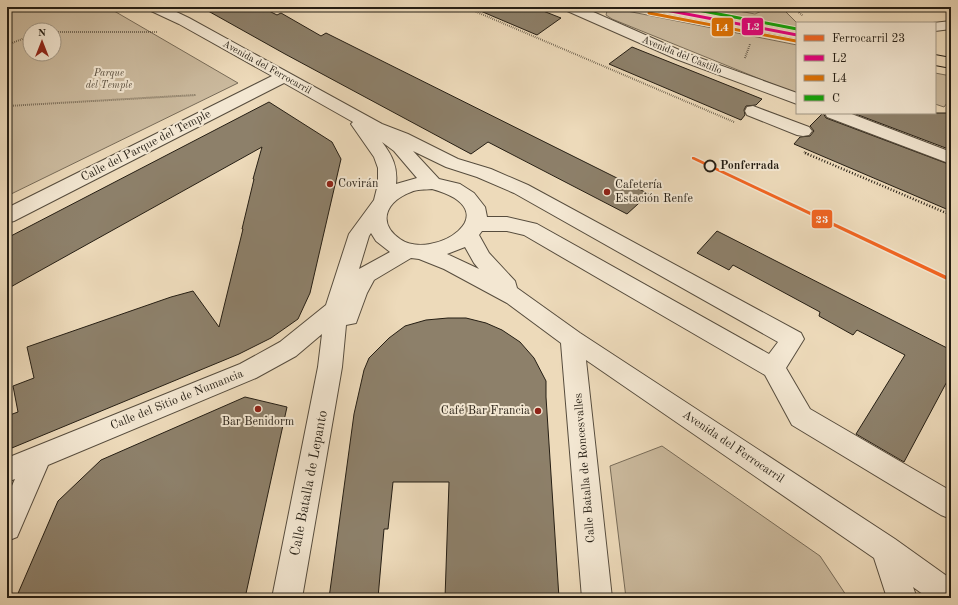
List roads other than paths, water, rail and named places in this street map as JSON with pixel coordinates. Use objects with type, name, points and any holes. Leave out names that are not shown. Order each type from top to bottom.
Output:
[{"type":"main road","points":[[650,7],[796,34]]},
{"type":"main road","points":[[936,60],[951,63]]},
{"type":"street","name":"Avenida del Ferrocarril","points":[[154,7],[177,13],[376,128],[400,148],[432,183]]},
{"type":"street","name":"Avenida del Castillo","points":[[570,7],[681,56],[796,99]]},
{"type":"street","points":[[936,27],[951,26]]},
{"type":"street","name":"Calle del Parque del Temple","points":[[7,216],[285,76]]},
{"type":"street","points":[[785,124],[796,110]]},
{"type":"street","points":[[753,111],[804,131]]},
{"type":"street","points":[[836,114],[951,158]]},
{"type":"street","name":"Avenida del Ferrocarril","points":[[354,115],[384,159],[387,168],[387,184],[380,207]]},
{"type":"street","points":[[376,128],[402,138],[452,163],[484,173],[536,198],[577,222],[792,339],[773,368]]},
{"type":"street","points":[[432,183],[458,189],[469,197],[475,206],[478,217],[473,230],[457,244],[444,250],[415,251],[393,245],[382,237],[376,227],[380,207],[400,189],[413,185],[432,183]]},
{"type":"street","points":[[458,189],[479,187],[496,189],[536,198]]},
{"type":"street","name":"Calle Batalla de Lepanto","points":[[287,598],[330,367],[336,310],[359,234],[380,207]]},
{"type":"street","points":[[553,242],[577,222]]},
{"type":"street","points":[[473,230],[507,224],[530,229],[773,368],[801,418],[948,498]]},
{"type":"street","name":"Avenida del Ferrocarril","points":[[473,230],[481,258],[515,297]]},
{"type":"street","name":"Avenida del Ferrocarril","points":[[415,251],[451,264],[515,297],[572,339],[886,549],[951,597]]},
{"type":"street","name":"Calle Batalla de Lepanto","points":[[330,367],[356,293],[366,276],[415,251]]},
{"type":"street","name":"Calle del Sitio de Numancia","points":[[7,470],[248,372],[288,349],[336,310]]},
{"type":"street","name":"Calle Batalla de Roncesvalles","points":[[572,339],[597,598]]},
{"type":"street","points":[[7,528],[39,456]]},
{"type":"street","points":[[886,549],[902,598]]},
{"type":"rail line","name":"23","points":[[693,158],[951,280]]},
{"type":"place","name":"Ponferrada","points":[[710,166]]},
{"type":"place","name":"Covirán","points":[[330,184]]},
{"type":"place","name":"Cafetería Estación Renfe","points":[[607,192]]},
{"type":"place","name":"Bar Benidorm","points":[[258,409]]},
{"type":"place","name":"Café Bar Francia","points":[[538,411]]},
{"type":"park label","name":"Parque del Temple","points":[[109,78]]}]
